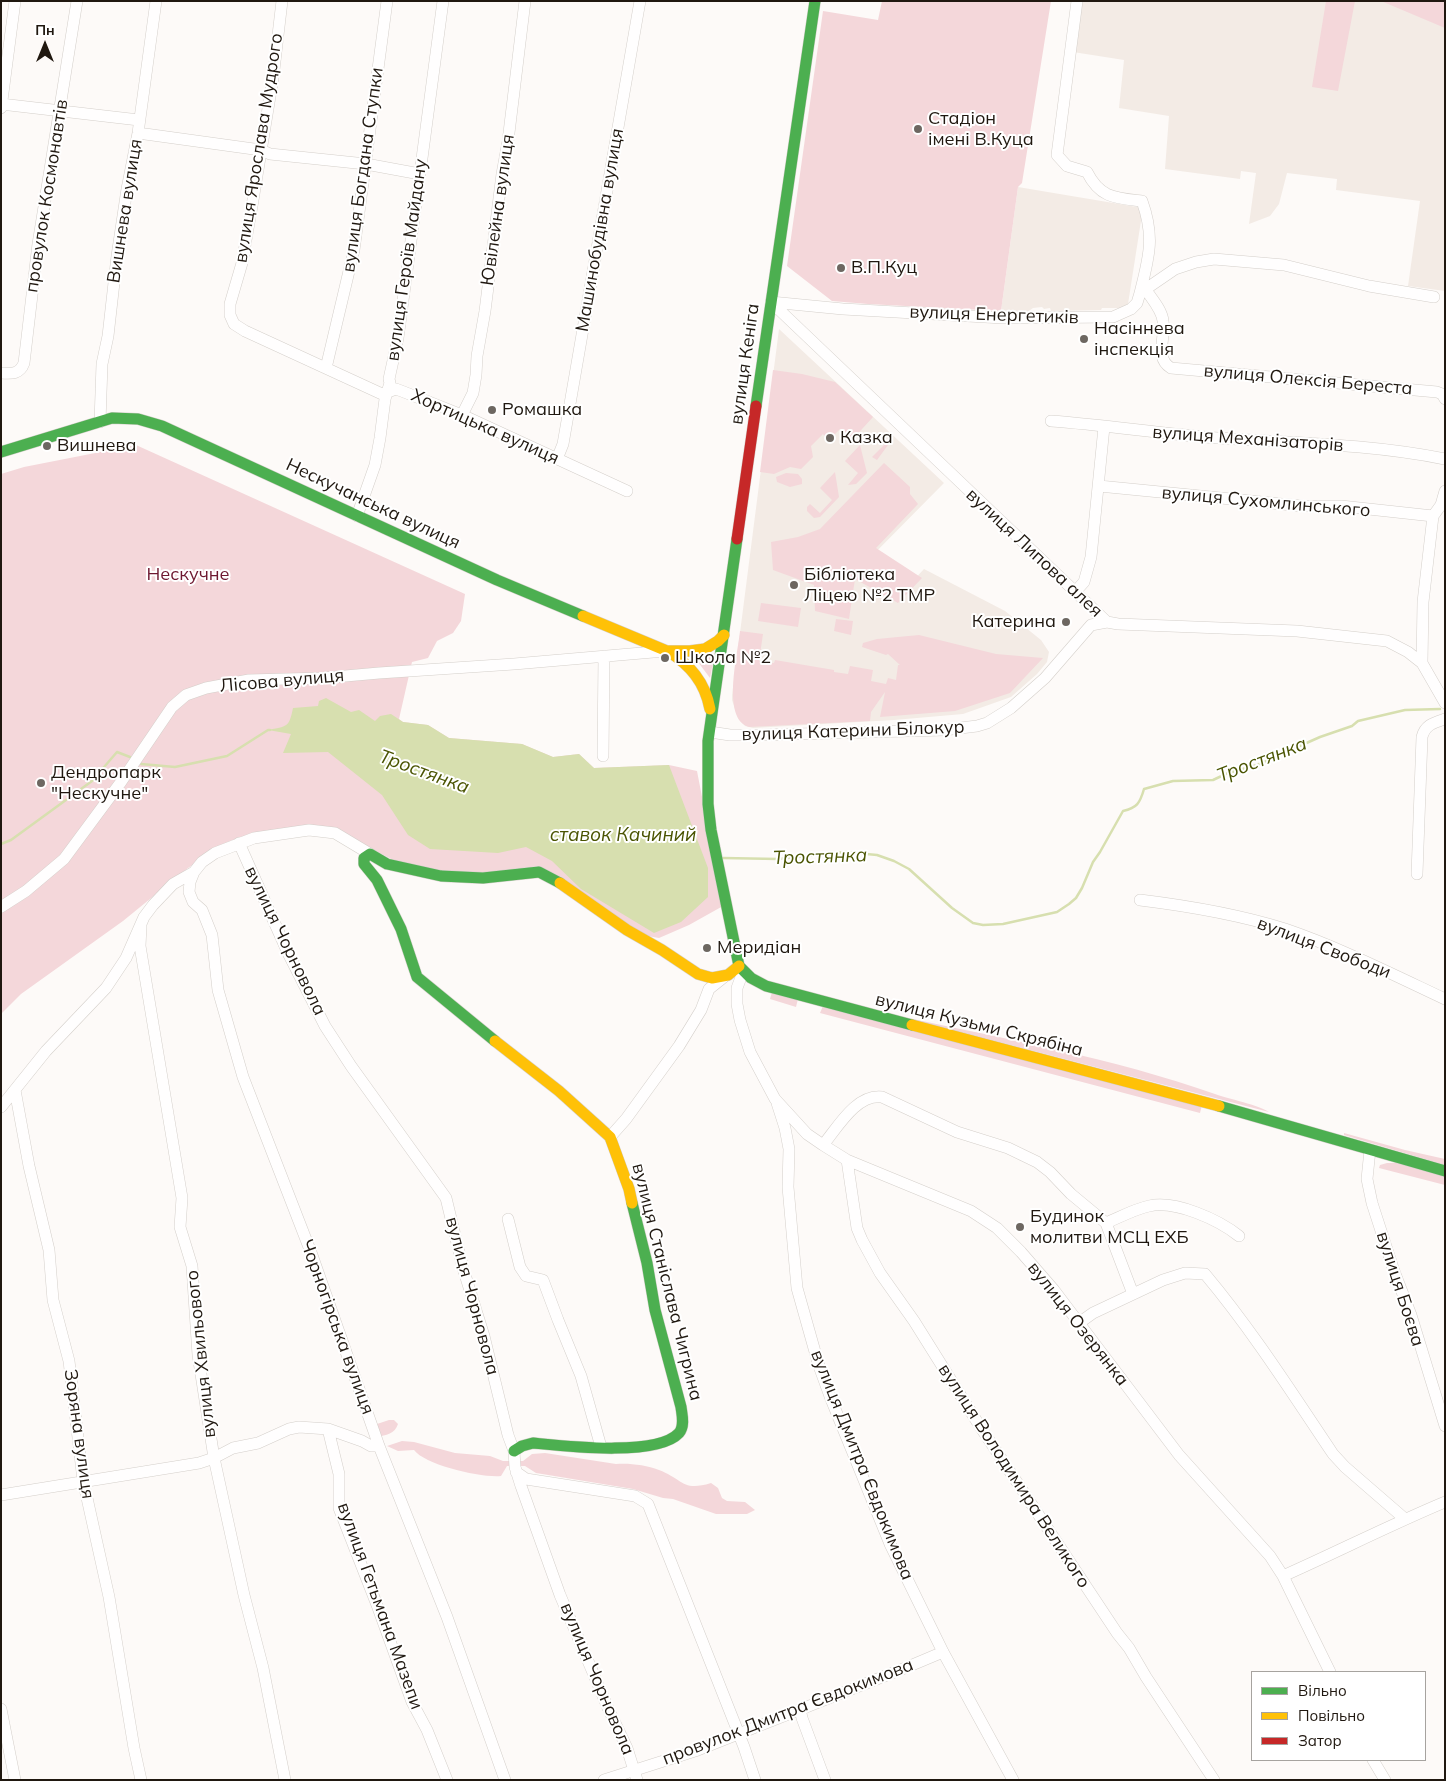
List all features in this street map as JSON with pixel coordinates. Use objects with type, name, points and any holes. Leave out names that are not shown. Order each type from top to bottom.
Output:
[{"type":"street","points":[[1,108],[15,1]]},
{"type":"street","name":"провулок Космонавтів","points":[[1,374],[14,374],[22,368],[24,363],[38,244],[77,1]]},
{"type":"street","name":"Вишнева вулиця","points":[[100,422],[102,364],[108,336],[117,256],[138,133],[156,1]]},
{"type":"street","name":"вулиця Ярослава Мудрого","points":[[234,324],[230,315],[230,304],[242,263],[272,78],[282,1]]},
{"type":"street","name":"вулиця Богдана Ступки","points":[[326,368],[354,250],[387,1]]},
{"type":"street","name":"вулиця Героїв Майдану","points":[[357,516],[375,465],[400,328],[443,1]]},
{"type":"street","name":"Ювілейна вулиця","points":[[462,415],[473,393],[476,376],[477,356],[508,141],[525,1]]},
{"type":"street","name":"Машинобудівна вулиця","points":[[557,459],[563,444],[640,1]]},
{"type":"street","name":"вулиця Кеніга","points":[[710,732],[815,1]]},
{"type":"street","points":[[1077,1],[1066,100],[1057,155],[1067,166],[1087,172],[1098,190],[1108,196],[1142,201],[1150,231],[1150,252],[1143,292]]},
{"type":"street","points":[[2,104],[139,120]]},
{"type":"street","points":[[138,133],[261,150],[270,154],[366,164],[420,174]]},
{"type":"street","name":"вулиця Енергетиків","points":[[771,302],[843,309],[1003,318],[1113,317],[1132,309],[1143,292],[1175,269],[1196,262],[1222,259],[1284,266],[1369,286],[1434,297]]},
{"type":"street","name":"вулиця Олексія Береста","points":[[1143,292],[1155,302],[1164,321],[1162,357],[1165,364],[1171,368],[1367,385],[1443,396]]},
{"type":"street","name":"вулиця Липова алея","points":[[771,302],[1107,622],[1137,625],[1297,631],[1394,643],[1422,663],[1445,703]]},
{"type":"street","name":"Хортицька вулиця","points":[[234,324],[245,331],[382,394],[396,389],[462,415],[627,490]]},
{"type":"street","name":"Нескучанська вулиця","points":[[1,452],[100,422],[126,417],[140,419],[162,426],[497,580],[667,651],[697,651],[710,647],[724,635]]},
{"type":"street","name":"вулиця Механізаторів","points":[[1051,421],[1172,434],[1308,443],[1445,459]]},
{"type":"street","points":[[1074,592],[1084,582],[1091,557],[1104,427]]},
{"type":"street","name":"вулиця Сухомлинського","points":[[1099,486],[1302,506],[1341,506],[1433,516]]},
{"type":"street","points":[[1422,663],[1423,602],[1433,516],[1441,505],[1445,491]]},
{"type":"street","name":"вулиця Катерини Білокур","points":[[710,732],[730,735],[761,735],[944,730],[976,726],[1001,716],[1045,678],[1091,624],[1107,622]]},
{"type":"street","points":[[667,651],[679,658],[696,674],[706,692],[712,718]]},
{"type":"street","name":"Лісова вулиця","points":[[1,908],[26,891],[64,859],[121,782],[172,707],[186,695],[206,688],[249,680],[323,678],[667,651]]},
{"type":"street","points":[[603,756],[604,656]]},
{"type":"street","points":[[1417,874],[1422,737],[1424,730],[1429,725],[1445,719]]},
{"type":"street","points":[[1,1107],[46,1051],[106,988],[126,958],[140,926],[153,905],[173,884],[194,872],[202,862],[215,853],[239,843],[272,835],[309,830],[335,833],[387,864],[404,870],[441,876],[483,878],[539,872],[551,877],[627,930],[698,974],[712,978],[741,969],[711,830],[707,775],[710,732]]},
{"type":"street","name":"вулиця Чорновола","points":[[239,843],[288,953],[325,1026],[351,1066],[446,1198],[463,1268],[484,1336],[515,1463],[560,1595],[627,1748],[636,1775]]},
{"type":"street","points":[[370,854],[364,858],[364,864],[377,880],[402,929],[417,976],[451,1006],[559,1091],[610,1137],[626,1119],[679,1046],[701,1010],[709,989],[728,974]]},
{"type":"street","name":"Чорногірська вулиця","points":[[194,872],[189,892],[193,902],[202,910],[212,935],[218,990],[243,1077],[312,1255],[379,1446],[447,1617],[505,1780]]},
{"type":"street","name":"вулиця Свободи","points":[[1140,900],[1196,906],[1216,913],[1256,920],[1286,929],[1445,999]]},
{"type":"street","name":"вулиця Хвильового","points":[[140,926],[140,946],[182,1198],[180,1227],[192,1266],[198,1355],[214,1458],[244,1595],[263,1668],[285,1780]]},
{"type":"street","name":"вулиця Озерянка","points":[[741,969],[737,988],[740,1020],[750,1052],[775,1099],[807,1134],[823,1145],[848,1160],[971,1211],[996,1228],[1021,1252],[1043,1277],[1180,1455],[1270,1556],[1283,1576],[1330,1671]]},
{"type":"street","name":"вулиця Кузьми Скрябіна","points":[[741,969],[762,984],[800,996],[1227,1108],[1445,1171]]},
{"type":"street","name":"Зоряна вулиця","points":[[15,1090],[29,1166],[49,1250],[53,1300],[69,1361],[83,1480],[110,1597],[134,1748],[141,1780]]},
{"type":"street","points":[[823,1145],[860,1102],[870,1097],[882,1097],[957,1132],[1008,1148],[1026,1156],[1050,1172],[1071,1194],[1106,1223],[1133,1294]]},
{"type":"street","name":"вулиця Дмитра Євдокимова","points":[[775,1099],[788,1138],[789,1213],[797,1288],[812,1344],[831,1399],[887,1536],[943,1652],[1013,1780]]},
{"type":"street","name":"вулиця Станіслава Чигрина","points":[[515,1463],[522,1446],[533,1443],[601,1447],[662,1444],[672,1440],[680,1433],[683,1422],[681,1407],[655,1310],[645,1254],[629,1189],[610,1137]]},
{"type":"street","name":"вулиця Боєва","points":[[1370,1150],[1367,1179],[1372,1203],[1394,1271],[1411,1315],[1445,1426]]},
{"type":"street","name":"вулиця Володимира Великого","points":[[848,1160],[857,1228],[880,1273],[914,1321],[981,1428],[1116,1633],[1129,1648],[1214,1780]]},
{"type":"street","points":[[1106,1223],[1159,1204],[1199,1214],[1219,1222],[1239,1236]]},
{"type":"street","points":[[508,1219],[520,1267],[526,1276],[544,1280],[581,1376],[601,1447]]},
{"type":"street","points":[[1079,1324],[1093,1313],[1163,1280],[1185,1273],[1205,1274],[1273,1365],[1333,1454],[1404,1519]]},
{"type":"street","points":[[1,1494],[199,1462],[214,1458],[226,1450],[258,1443],[289,1429],[300,1427],[328,1429],[371,1446],[379,1446]]},
{"type":"street","name":"вулиця Гетьмана Мазепи","points":[[328,1429],[339,1474],[339,1508],[377,1604],[412,1702],[427,1730],[447,1780]]},
{"type":"street","points":[[515,1463],[526,1479],[635,1496],[648,1504],[755,1780]]},
{"type":"street","points":[[1283,1576],[1352,1546],[1404,1519],[1445,1502]]},
{"type":"street","name":"провулок Дмитра Євдокимова","points":[[604,1780],[636,1775],[943,1652]]},
{"type":"street","points":[[800,1709],[825,1780]]},
{"type":"street","points":[[1,1710],[15,1780]]},
{"type":"street","points":[[1374,1761],[1385,1780]]},
{"type":"shaded area","points":[[1081,1],[1445,1],[1445,291],[1408,286],[1420,201],[1336,190],[1337,179],[1287,173],[1279,204],[1270,216],[1249,224],[1256,173],[1241,171],[1240,179],[1165,169],[1169,116],[1119,108],[1124,60],[1073,52]]},
{"type":"shaded area","points":[[1018,187],[1143,208],[1128,304],[1121,308],[1102,308],[1101,310],[1051,311],[1050,308],[1044,309],[1042,307],[1033,308],[1026,313],[1001,311]]},
{"type":"shaded area","points":[[779,329],[944,483],[860,568],[896,599],[924,569],[1005,611],[1041,640],[1049,652],[1047,662],[1037,674],[1011,697],[963,714],[894,720],[753,728],[745,726],[738,718],[732,695]]},
{"type":"green space","name":"Стадіон імені В.Куца","points":[[882,1],[1051,1],[1022,183],[1018,187],[1001,311],[832,301],[787,266],[823,11],[878,20]]},
{"type":"green space","points":[[1326,1],[1355,1],[1338,91],[1312,87]]},
{"type":"green space","points":[[1381,1],[1445,1],[1445,28]]},
{"type":"green space","points":[[773,370],[802,374],[835,382],[873,417],[852,440],[840,429],[828,441],[823,434],[811,446],[813,457],[801,469],[790,467],[774,474],[760,472]]},
{"type":"green space","points":[[881,437],[886,439],[888,445],[877,460],[872,457],[884,445],[879,440]]},
{"type":"green space","name":"Нескучне","points":[[136,445],[465,594],[461,621],[453,633],[437,641],[428,658],[412,662],[399,719],[403,722],[428,725],[449,738],[522,744],[553,757],[579,754],[594,768],[669,765],[697,771],[723,906],[689,925],[659,938],[636,934],[539,866],[456,876],[403,865],[341,833],[263,832],[230,841],[188,868],[123,921],[21,994],[1,1014],[1,474],[24,467]]},
{"type":"green space","points":[[860,445],[867,473],[856,484],[848,485],[858,473],[845,461]]},
{"type":"green space","points":[[884,463],[910,487],[910,494],[918,504],[876,548],[922,578],[898,603],[855,579],[849,619],[815,611],[814,585],[773,570],[771,542],[798,537],[820,529]]},
{"type":"green space","points":[[835,472],[839,497],[820,517],[814,518],[807,511],[807,507],[810,504],[820,513],[832,500],[820,488]]},
{"type":"green space","points":[[786,473],[798,474],[802,479],[802,484],[790,487],[777,482],[776,477]]},
{"type":"green space","points":[[761,603],[801,608],[798,627],[758,621]]},
{"type":"green space","points":[[836,619],[853,621],[851,635],[834,631]]},
{"type":"green space","points":[[740,631],[763,634],[759,661],[774,663],[775,660],[848,674],[850,666],[873,670],[871,681],[886,684],[888,678],[896,680],[898,665],[900,665],[888,654],[862,647],[863,643],[877,639],[919,635],[996,654],[1043,658],[1010,693],[955,711],[880,717],[885,692],[871,712],[870,721],[749,727],[740,721],[733,699],[733,684]]},
{"type":"green space","points":[[715,653],[710,678],[695,658]]},
{"type":"green space","points":[[772,992],[798,999],[796,1007],[770,999]]},
{"type":"green space","points":[[823,1006],[1202,1105],[1200,1113],[820,1013]]},
{"type":"green space","points":[[899,1016],[1019,1041],[1138,1070],[1269,1112]]},
{"type":"green space","points":[[1344,1133],[1445,1159],[1445,1165],[1344,1135]]},
{"type":"green space","points":[[1397,1163],[1445,1175],[1445,1185],[1379,1168],[1380,1165]]},
{"type":"green space","points":[[394,1420],[398,1424],[395,1430],[390,1434],[377,1437],[377,1424]]},
{"type":"green space","points":[[402,1441],[414,1442],[455,1453],[490,1456],[503,1461],[523,1461],[532,1454],[545,1453],[616,1464],[643,1466],[659,1470],[688,1485],[694,1486],[711,1483],[718,1488],[722,1498],[727,1501],[745,1502],[755,1510],[747,1514],[716,1514],[673,1499],[633,1489],[536,1473],[525,1466],[507,1466],[501,1476],[468,1473],[429,1461],[414,1450],[398,1451],[387,1446]]},
{"type":"water","name":"ставок Качиний","points":[[326,698],[351,712],[359,710],[375,721],[380,716],[391,714],[403,722],[428,725],[449,738],[522,744],[553,757],[579,754],[594,768],[669,765],[708,868],[708,897],[681,922],[654,933],[581,889],[552,861],[526,847],[498,853],[430,849],[408,835],[382,795],[328,752],[283,753],[291,734],[268,730],[286,725],[293,708],[318,706],[319,701]]},
{"type":"waterway","name":"Тростянка","points":[[723,858],[778,859],[845,852],[877,855],[909,869],[952,908],[973,923],[983,925],[1003,924],[1057,912],[1076,898],[1093,862],[1123,811],[1137,804],[1144,789],[1173,781],[1213,780],[1228,773],[1257,765],[1320,737],[1352,726],[1358,721],[1405,710],[1440,709]]},
{"type":"waterway","name":"Тростянка","points":[[141,764],[175,767],[227,756],[270,730]]},
{"type":"waterway","name":"Тростянка","points":[[1,844],[11,840],[92,781],[117,752],[130,757]]},
{"type":"traffic: fast","points":[[756,406],[815,1]]},
{"type":"traffic: fast","points":[[1,452],[112,418],[138,419],[162,426],[497,580],[583,616]]},
{"type":"traffic: fast","points":[[737,539],[708,741],[708,804],[711,830],[739,966],[751,978],[766,986],[912,1025]]},
{"type":"traffic: fast","points":[[495,1041],[417,977],[401,929],[377,880],[364,864],[364,858],[370,854],[387,864],[441,876],[483,878],[539,872],[560,883]]},
{"type":"traffic: fast","points":[[1219,1106],[1445,1171]]},
{"type":"traffic: fast","points":[[514,1451],[522,1446],[533,1443],[631,1448],[668,1440],[681,1430],[683,1420],[681,1407],[655,1310],[647,1263],[632,1203]]},
{"type":"traffic: slow","points":[[583,616],[667,651],[705,649],[724,635]]},
{"type":"traffic: slow","points":[[668,651],[690,668],[700,682],[708,699],[710,709]]},
{"type":"traffic: slow","points":[[560,883],[627,930],[698,974],[712,978],[728,975],[739,966]]},
{"type":"traffic: slow","points":[[912,1025],[1219,1106]]},
{"type":"traffic: slow","points":[[495,1041],[559,1091],[610,1137],[629,1189],[632,1203]]},
{"type":"traffic: jam","points":[[737,539],[756,406]]},
{"type":"place","name":"Стадіон імені В.Куца","points":[[918,129]]},
{"type":"place","name":"В.П.Куц","points":[[841,268]]},
{"type":"place","name":"Насіннева інспекція","points":[[1084,339]]},
{"type":"place","name":"Ромашка","points":[[492,410]]},
{"type":"place","name":"Казка","points":[[830,438]]},
{"type":"place","name":"Вишнева","points":[[47,446]]},
{"type":"place","name":"Бібліотека Ліцею №2 ТМР","points":[[794,585]]},
{"type":"place","name":"Катерина","points":[[1066,622]]},
{"type":"place","name":"Школа №2","points":[[665,658]]},
{"type":"place","name":"Дендропарк \"Нескучне\"","points":[[41,783]]},
{"type":"place","name":"Меридіан","points":[[707,948]]},
{"type":"place","name":"Будинок молитви МСЦ ЕХБ","points":[[1020,1227]]}]
